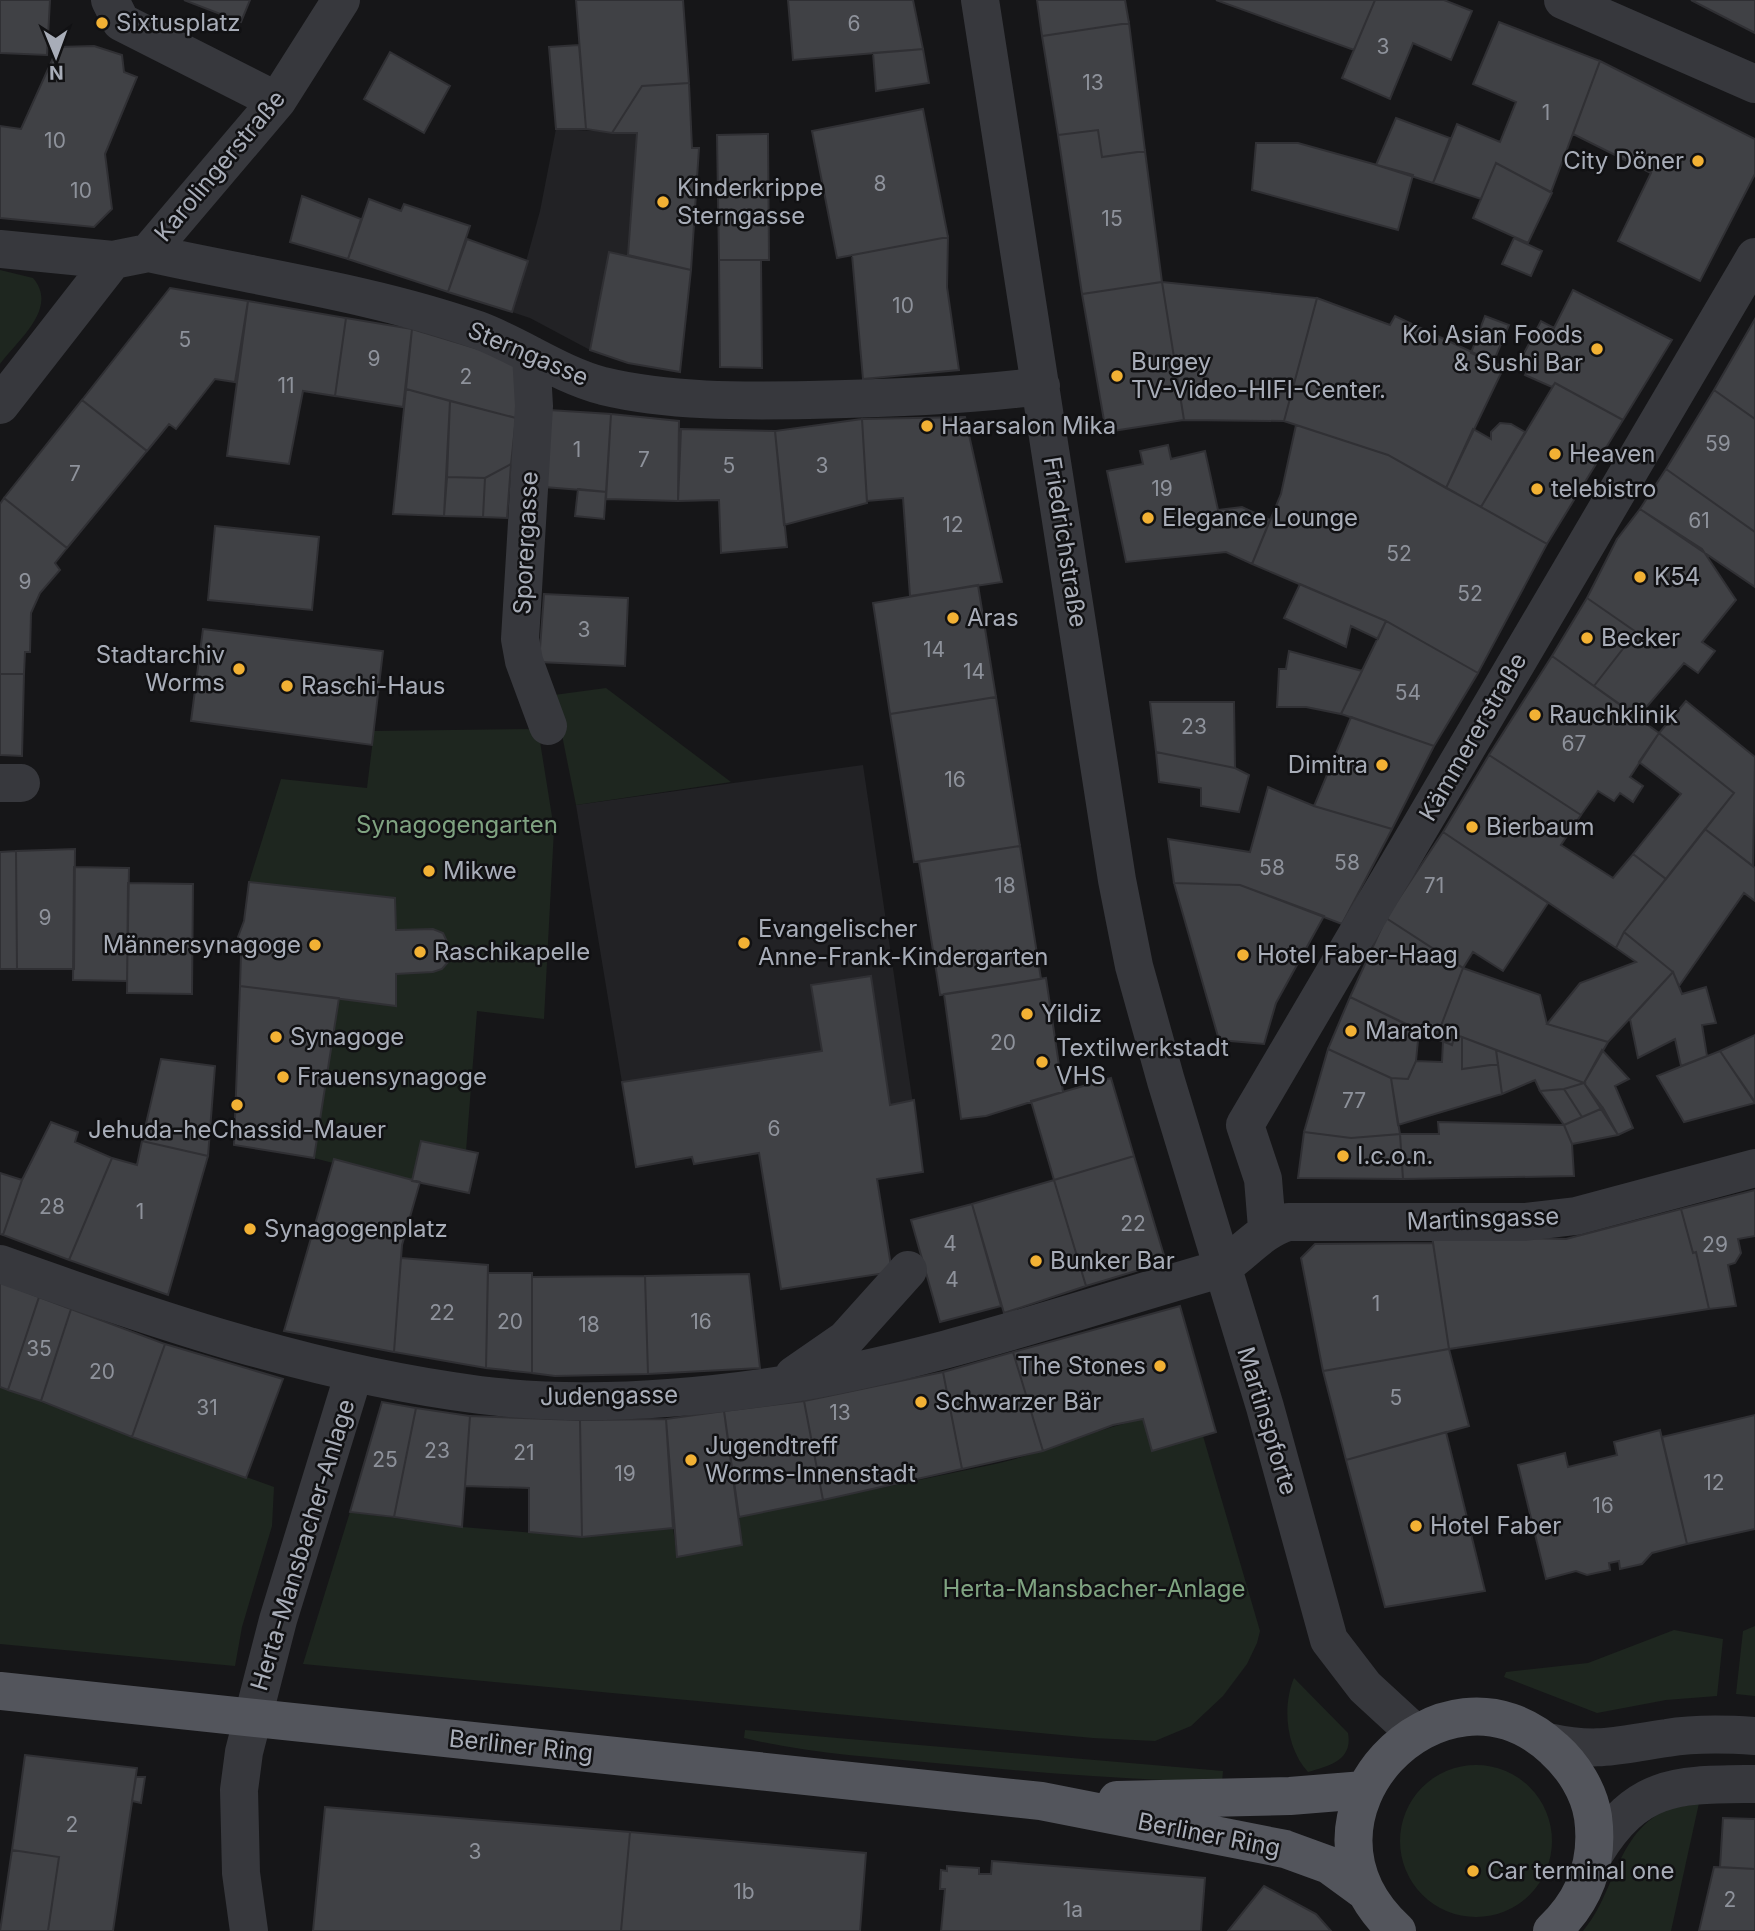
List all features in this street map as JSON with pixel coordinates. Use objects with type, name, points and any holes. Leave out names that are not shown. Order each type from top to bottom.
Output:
[{"type":"main road","name":"Berliner Ring","points":[[0,1690],[884,1787],[1041,1801],[1286,1849],[1329,1865],[1366,1892]]},
{"type":"main road","points":[[1397,1931],[1379,1913],[1366,1892],[1354,1851],[1356,1819],[1364,1790],[1385,1758],[1415,1733],[1460,1719],[1483,1718],[1506,1722],[1548,1742],[1576,1773],[1592,1811],[1594,1853],[1580,1898],[1552,1931]]},
{"type":"main road","name":"Berliner Ring","points":[[1041,1801],[1290,1796],[1364,1790]]},
{"type":"street","points":[[110,0],[121,22],[277,101]]},
{"type":"street","name":"Karolingerstraße","points":[[0,405],[131,257],[277,101],[341,0]]},
{"type":"street","points":[[1563,0],[1755,84]]},
{"type":"street","name":"Friedrichstraße","points":[[982,1],[1117,880],[1134,966],[1166,1081]]},
{"type":"street","name":"Sterngasse","points":[[0,249],[131,257],[409,309],[480,331],[564,372],[604,386],[705,398],[962,396],[1041,386]]},
{"type":"street","name":"Kämmererstraße","points":[[1267,1228],[1262,1179],[1245,1125],[1755,257]]},
{"type":"street","name":"Sporergasse","points":[[531,355],[534,406],[520,639],[524,661],[548,726]]},
{"type":"street","name":"Martinspforte","points":[[1166,1081],[1220,1269],[1265,1407],[1329,1640],[1365,1687],[1415,1733]]},
{"type":"street","name":"Martinsgasse","points":[[1267,1228],[1288,1222],[1525,1222],[1563,1218],[1632,1204],[1755,1168]]},
{"type":"street","points":[[1220,1269],[1256,1242],[1267,1228]]},
{"type":"street","name":"Judengasse","points":[[0,1264],[276,1355],[354,1373],[482,1395],[555,1400],[650,1398],[779,1385],[948,1348],[1220,1269]]},
{"type":"street","points":[[779,1385],[846,1339],[908,1270]]},
{"type":"street","name":"Herta-Mansbacher-Anlage","points":[[249,1931],[242,1873],[239,1790],[252,1716],[294,1566],[354,1373]]},
{"type":"street","points":[[1548,1742],[1598,1749],[1668,1737],[1721,1734],[1755,1736]]},
{"type":"street","points":[[1594,1853],[1623,1815],[1652,1796],[1673,1787],[1755,1784]]},
{"type":"shaded area","points":[[556,129],[637,133],[628,255],[609,252],[590,350],[530,318],[512,312],[540,211]]},
{"type":"shaded area","name":"Evangelischer Anne-Frank-Kindergarten","points":[[863,765],[923,1172],[877,1180],[892,1272],[781,1289],[759,1154],[694,1164],[691,1158],[636,1167],[576,805]]},
{"type":"green space","points":[[0,270],[33,278],[40,289],[41,301],[33,323],[0,364]]},
{"type":"green space","points":[[606,688],[731,782],[576,805],[554,695]]},
{"type":"green space","name":"Synagogengarten","points":[[538,729],[554,829],[544,1019],[477,1011],[466,1151],[421,1141],[412,1181],[335,1159],[333,1163],[314,1158],[339,998],[396,1006],[396,974],[442,969],[452,952],[443,933],[433,929],[396,930],[395,898],[249,882],[281,779],[367,788],[374,731]]},
{"type":"green space","points":[[0,1387],[274,1487],[272,1526],[242,1627],[235,1666],[0,1644]]},
{"type":"green space","name":"Herta-Mansbacher-Anlage","points":[[1143,1419],[1152,1451],[1203,1436],[1260,1631],[1247,1664],[1223,1696],[1191,1726],[1155,1741],[1093,1738],[303,1664],[350,1512],[462,1527],[582,1537],[673,1528],[677,1557],[742,1545],[739,1517],[995,1464]]},
{"type":"green space","points":[[1755,1626],[1755,1696],[1736,1694],[1743,1631]]},
{"type":"green space","points":[[1674,1630],[1723,1639],[1717,1696],[1666,1700],[1597,1713],[1504,1677],[1506,1672],[1588,1663]]},
{"type":"green space","points":[[1294,1678],[1348,1733],[1349,1742],[1343,1756],[1332,1764],[1308,1772],[1295,1751],[1288,1727],[1288,1702]]},
{"type":"green space","points":[[745,1730],[1223,1771],[1222,1782],[1078,1775],[839,1754],[744,1738]]},
{"type":"green space","points":[[1476,1765],[1505,1771],[1529,1788],[1546,1812],[1552,1841],[1546,1870],[1529,1894],[1505,1911],[1476,1917],[1447,1911],[1423,1894],[1406,1870],[1400,1841],[1406,1812],[1423,1788],[1447,1771]]},
{"type":"green space","points":[[1699,1803],[1671,1931],[1583,1931],[1594,1916],[1634,1836],[1662,1812]]},
{"type":"building","points":[[0,0],[50,0],[47,55],[0,53]]},
{"type":"building","points":[[184,0],[250,0],[241,22]]},
{"type":"building","points":[[576,0],[683,0],[689,83],[642,86],[612,133],[586,129]]},
{"type":"building","points":[[788,0],[913,0],[923,49],[793,60]]},
{"type":"building","points":[[1037,0],[1125,0],[1129,23],[1042,36]]},
{"type":"building","points":[[1216,0],[1375,0],[1354,50]]},
{"type":"building","points":[[1375,0],[1444,0],[1472,11],[1451,60],[1413,43],[1390,99],[1342,78]]},
{"type":"building","points":[[1691,0],[1755,0],[1755,33]]},
{"type":"building","points":[[1499,22],[1600,61],[1551,192],[1496,163],[1481,199],[1433,183],[1457,124],[1500,142],[1516,102],[1473,84]]},
{"type":"building","points":[[1129,23],[1145,151],[1102,157],[1098,130],[1058,135],[1042,36]]},
{"type":"building","points":[[579,45],[586,129],[556,129],[549,47]]},
{"type":"building","points":[[94,46],[122,55],[124,72],[137,77],[105,154],[112,209],[94,227],[0,218],[0,126],[21,129],[58,47]]},
{"type":"building","points":[[923,49],[929,83],[876,91],[873,53]]},
{"type":"building","points":[[390,52],[450,86],[424,133],[364,99]]},
{"type":"building","points":[[1600,61],[1755,139],[1755,174],[1700,281],[1618,241],[1651,173],[1573,134]]},
{"type":"building","name":"Kinderkrippe Sterngasse","points":[[689,83],[692,148],[699,148],[691,270],[628,255],[637,133],[612,133],[642,86]]},
{"type":"building","points":[[923,109],[948,237],[837,258],[812,131]]},
{"type":"building","points":[[1396,118],[1450,138],[1433,183],[1376,165]]},
{"type":"building","points":[[1098,130],[1102,157],[1145,151],[1162,282],[1082,294],[1058,135]]},
{"type":"building","points":[[768,134],[769,260],[719,260],[717,135]]},
{"type":"building","points":[[1256,143],[1298,143],[1413,175],[1398,230],[1252,190]]},
{"type":"building","points":[[1496,163],[1552,193],[1528,243],[1473,218]]},
{"type":"building","points":[[302,196],[361,219],[348,259],[290,242]]},
{"type":"building","points":[[369,199],[401,211],[404,204],[470,226],[448,292],[348,259]]},
{"type":"building","points":[[948,237],[947,287],[959,370],[863,379],[852,255]]},
{"type":"building","points":[[1514,238],[1542,251],[1531,276],[1502,264]]},
{"type":"building","points":[[467,239],[528,261],[512,312],[448,292]]},
{"type":"building","points":[[609,252],[691,270],[680,372],[628,363],[590,350]]},
{"type":"building","points":[[719,260],[761,260],[762,368],[720,367]]},
{"type":"building","points":[[1162,282],[1184,420],[1106,432],[1082,294]]},
{"type":"building","points":[[1162,282],[1317,298],[1284,421],[1184,420]]},
{"type":"building","points":[[170,288],[248,301],[235,382],[215,379],[176,429],[169,424],[147,451],[82,400]]},
{"type":"building","name":"Koi Asian Foods & Sushi Bar","points":[[1573,290],[1672,340],[1623,420],[1555,383],[1552,387],[1525,375],[1532,362],[1522,357],[1541,321],[1554,328]]},
{"type":"building","points":[[1317,298],[1390,325],[1395,316],[1504,367],[1446,488],[1388,455],[1284,421]]},
{"type":"building","points":[[248,301],[346,318],[335,396],[303,391],[289,464],[227,456]]},
{"type":"building","points":[[1485,316],[1509,325],[1493,363],[1471,353]]},
{"type":"building","points":[[346,318],[412,329],[403,407],[335,396]]},
{"type":"building","points":[[1755,319],[1755,419],[1714,390]]},
{"type":"building","points":[[412,329],[528,364],[516,418],[406,389]]},
{"type":"building","points":[[1555,383],[1623,420],[1547,544],[1481,507]]},
{"type":"building","points":[[406,389],[450,401],[444,516],[393,514]]},
{"type":"building","points":[[1714,390],[1755,419],[1755,532],[1666,469]]},
{"type":"building","points":[[82,400],[147,451],[67,548],[4,498]]},
{"type":"building","points":[[450,401],[516,418],[511,464],[485,478],[447,477]]},
{"type":"building","points":[[549,410],[611,414],[606,492],[544,487]]},
{"type":"building","points":[[611,414],[679,421],[678,501],[606,499]]},
{"type":"building","points":[[965,417],[1002,582],[910,596],[903,498],[867,501],[862,419]]},
{"type":"building","points":[[862,419],[867,503],[784,525],[775,431]]},
{"type":"building","points":[[1500,423],[1511,424],[1525,432],[1481,507],[1446,488],[1473,429],[1491,439],[1491,432]]},
{"type":"building","points":[[1296,425],[1388,455],[1547,544],[1478,673],[1386,621],[1252,564],[1281,494]]},
{"type":"building","points":[[681,429],[775,431],[787,547],[721,553],[719,500],[678,501]]},
{"type":"building","points":[[1168,445],[1171,459],[1205,451],[1218,510],[1242,507],[1270,520],[1252,564],[1226,552],[1126,562],[1107,471],[1143,464],[1140,451]]},
{"type":"building","points":[[511,464],[507,518],[483,517],[485,478]]},
{"type":"building","points":[[1666,469],[1755,532],[1755,587],[1640,509]]},
{"type":"building","points":[[447,477],[485,478],[483,517],[444,516]]},
{"type":"building","points":[[578,489],[606,492],[604,519],[575,516]]},
{"type":"building","points":[[4,498],[67,548],[55,563],[60,570],[40,593],[31,613],[30,652],[25,652],[24,674],[0,674],[0,504]]},
{"type":"building","points":[[1640,509],[1702,549],[1736,600],[1702,642],[1715,651],[1698,673],[1684,663],[1638,717],[1594,686],[1636,632],[1587,598],[1617,539]]},
{"type":"building","points":[[215,526],[319,537],[312,610],[208,600]]},
{"type":"building","points":[[1300,584],[1386,621],[1378,639],[1351,626],[1346,647],[1284,618]]},
{"type":"building","points":[[978,585],[996,697],[890,714],[873,603]]},
{"type":"building","points":[[544,594],[628,598],[625,666],[539,662]]},
{"type":"building","points":[[1587,598],[1636,632],[1594,686],[1552,656]]},
{"type":"building","points":[[1386,621],[1478,673],[1434,746],[1341,714]]},
{"type":"building","name":"Raschi-Haus","points":[[203,629],[383,651],[372,745],[191,721]]},
{"type":"building","points":[[1289,651],[1362,671],[1341,714],[1306,707],[1277,707],[1279,669],[1286,669]]},
{"type":"building","points":[[1552,656],[1659,733],[1630,777],[1643,786],[1633,802],[1620,793],[1614,801],[1598,791],[1581,815],[1489,755]]},
{"type":"building","points":[[0,674],[24,674],[22,756],[0,755]]},
{"type":"building","points":[[996,697],[1020,846],[914,862],[890,714]]},
{"type":"building","points":[[1686,701],[1755,757],[1753,866],[1705,829],[1734,793],[1659,733]]},
{"type":"building","points":[[1150,702],[1234,702],[1235,768],[1156,752]]},
{"type":"building","points":[[1351,717],[1434,746],[1392,829],[1314,806]]},
{"type":"building","points":[[1659,733],[1734,793],[1666,879],[1633,854],[1681,794],[1639,762]]},
{"type":"building","points":[[1156,752],[1235,768],[1249,775],[1239,812],[1201,806],[1201,788],[1159,782]]},
{"type":"building","points":[[1489,755],[1581,815],[1561,845],[1613,878],[1633,854],[1666,879],[1624,932],[1616,948],[1443,832]]},
{"type":"building","points":[[1268,787],[1314,806],[1392,829],[1342,924],[1240,885],[1174,883],[1168,839],[1250,852]]},
{"type":"building","points":[[1705,829],[1755,868],[1755,901],[1744,893],[1679,986],[1673,972],[1624,932]]},
{"type":"building","points":[[1443,832],[1548,903],[1503,971],[1473,952],[1463,968],[1386,918]]},
{"type":"building","points":[[1020,846],[1041,979],[940,995],[919,862]]},
{"type":"building","points":[[75,849],[74,969],[17,969],[16,851]]},
{"type":"building","points":[[16,851],[17,969],[0,969],[0,852]]},
{"type":"building","points":[[74,867],[129,868],[127,981],[73,980]]},
{"type":"building","points":[[249,882],[395,898],[396,930],[433,929],[443,933],[452,952],[449,961],[442,969],[433,972],[396,974],[396,1006],[240,986],[241,954],[238,937],[244,921]]},
{"type":"building","points":[[128,883],[193,884],[192,994],[127,993]]},
{"type":"building","points":[[1174,883],[1240,885],[1324,916],[1276,1003],[1264,1044],[1219,1040]]},
{"type":"building","points":[[1386,918],[1463,968],[1436,1039],[1350,997]]},
{"type":"building","points":[[1624,932],[1673,972],[1608,1042],[1547,1024],[1580,983],[1636,962],[1616,948]]},
{"type":"building","points":[[1463,968],[1540,995],[1547,1024],[1608,1042],[1584,1083],[1462,1037],[1455,1035],[1452,1045],[1436,1039]]},
{"type":"building","points":[[1673,972],[1682,994],[1706,987],[1716,1023],[1702,1025],[1707,1056],[1681,1066],[1675,1039],[1638,1058],[1630,1019]]},
{"type":"building","points":[[871,976],[890,1105],[914,1100],[923,1172],[877,1179],[892,1272],[781,1289],[759,1153],[694,1164],[692,1157],[636,1167],[622,1082],[822,1051],[811,985]]},
{"type":"building","points":[[1046,978],[1063,1092],[986,1116],[961,1119],[944,994]]},
{"type":"building","points":[[240,986],[339,998],[314,1158],[234,1145]]},
{"type":"building","points":[[1350,997],[1419,1030],[1416,1061],[1408,1079],[1391,1078],[1328,1049]]},
{"type":"building","points":[[1455,1035],[1462,1037],[1462,1069],[1498,1064],[1502,1094],[1398,1125],[1391,1078],[1408,1079],[1416,1061],[1442,1062],[1443,1041],[1452,1045]]},
{"type":"building","points":[[1755,1035],[1755,1102],[1720,1051]]},
{"type":"building","points":[[1462,1037],[1496,1050],[1498,1064],[1462,1069]]},
{"type":"building","points":[[1328,1049],[1391,1078],[1400,1134],[1351,1138],[1304,1132]]},
{"type":"building","points":[[1496,1050],[1584,1083],[1564,1089],[1540,1091],[1535,1080],[1502,1094]]},
{"type":"building","points":[[1602,1050],[1629,1079],[1615,1086],[1633,1128],[1618,1135],[1584,1083]]},
{"type":"building","points":[[1720,1051],[1755,1103],[1684,1122],[1657,1076]]},
{"type":"building","points":[[161,1059],[215,1066],[208,1156],[142,1141]]},
{"type":"building","points":[[1111,1078],[1134,1156],[1054,1180],[1031,1101]]},
{"type":"building","points":[[1584,1083],[1603,1108],[1582,1117],[1564,1089]]},
{"type":"building","points":[[1564,1089],[1582,1117],[1564,1125],[1540,1091]]},
{"type":"building","points":[[1603,1108],[1618,1135],[1572,1144],[1564,1125]]},
{"type":"building","points":[[51,1122],[78,1132],[75,1142],[112,1158],[69,1260],[3,1235],[22,1180]]},
{"type":"building","points":[[1438,1122],[1564,1125],[1572,1144],[1574,1176],[1403,1179],[1400,1134],[1439,1134]]},
{"type":"building","points":[[1304,1132],[1351,1138],[1400,1134],[1403,1179],[1298,1178]]},
{"type":"building","points":[[142,1141],[208,1156],[168,1295],[69,1260],[112,1158],[137,1165]]},
{"type":"building","points":[[421,1141],[478,1153],[469,1193],[412,1181]]},
{"type":"building","points":[[1134,1156],[1166,1262],[1086,1286],[1054,1180]]},
{"type":"building","points":[[334,1159],[420,1182],[402,1245],[394,1352],[284,1331]]},
{"type":"building","points":[[0,1173],[22,1180],[3,1235],[0,1234]]},
{"type":"building","points":[[1054,1180],[1086,1286],[1004,1313],[972,1204]]},
{"type":"building","points":[[1755,1190],[1755,1236],[1738,1239],[1741,1253],[1735,1263],[1728,1265],[1736,1306],[1709,1309],[1696,1252],[1693,1253],[1681,1209]]},
{"type":"building","points":[[972,1204],[1001,1306],[940,1322],[911,1220]]},
{"type":"building","points":[[1681,1209],[1693,1253],[1696,1252],[1709,1309],[1449,1349],[1432,1236],[1566,1239]]},
{"type":"building","points":[[1433,1243],[1449,1349],[1323,1371],[1301,1258],[1315,1244]]},
{"type":"building","points":[[401,1258],[488,1265],[486,1368],[394,1352]]},
{"type":"building","points":[[488,1273],[532,1273],[532,1373],[486,1368]]},
{"type":"building","points":[[749,1274],[760,1368],[648,1374],[645,1276]]},
{"type":"building","points":[[645,1276],[648,1374],[555,1376],[532,1373],[532,1277]]},
{"type":"building","points":[[0,1282],[39,1297],[8,1390],[0,1387]]},
{"type":"building","points":[[39,1297],[71,1309],[41,1401],[8,1390]]},
{"type":"building","points":[[1180,1306],[1216,1432],[1152,1451],[1143,1419],[1113,1425],[1043,1451],[1013,1352]]},
{"type":"building","points":[[71,1309],[165,1344],[132,1437],[41,1401]]},
{"type":"building","points":[[165,1344],[283,1379],[246,1478],[132,1437]]},
{"type":"building","points":[[1449,1349],[1469,1426],[1346,1460],[1323,1371]]},
{"type":"building","points":[[1013,1352],[1043,1451],[962,1469],[943,1372]]},
{"type":"building","points":[[943,1372],[962,1469],[823,1500],[804,1401]]},
{"type":"building","points":[[804,1401],[823,1500],[739,1517],[724,1411]]},
{"type":"building","points":[[382,1402],[416,1408],[394,1517],[350,1512]]},
{"type":"building","points":[[416,1408],[470,1416],[462,1527],[394,1517]]},
{"type":"building","points":[[724,1411],[742,1545],[677,1557],[666,1419]]},
{"type":"building","points":[[1755,1415],[1755,1529],[1687,1544],[1662,1437]]},
{"type":"building","points":[[470,1416],[580,1420],[582,1537],[529,1532],[529,1488],[465,1486]]},
{"type":"building","points":[[666,1419],[673,1528],[582,1537],[580,1420]]},
{"type":"building","points":[[1660,1430],[1687,1544],[1652,1553],[1642,1564],[1620,1569],[1619,1561],[1609,1563],[1610,1570],[1587,1575],[1576,1571],[1546,1579],[1518,1465],[1565,1453],[1568,1467],[1617,1455],[1614,1442]]},
{"type":"building","name":"Hotel Faber","points":[[1446,1432],[1485,1591],[1385,1607],[1346,1460]]},
{"type":"building","points":[[25,1755],[137,1768],[113,1931],[48,1931],[59,1857],[12,1850]]},
{"type":"building","points":[[136,1777],[145,1777],[141,1803],[132,1801]]},
{"type":"building","points":[[325,1807],[630,1832],[621,1931],[313,1931]]},
{"type":"building","points":[[1723,1818],[1755,1819],[1755,1869],[1720,1867]]},
{"type":"building","points":[[630,1832],[866,1853],[860,1931],[621,1931]]},
{"type":"building","points":[[12,1850],[59,1857],[48,1931],[0,1931]]},
{"type":"building","points":[[992,1861],[1205,1878],[1201,1931],[941,1931],[945,1889],[940,1889],[941,1870],[947,1871],[947,1866],[979,1868],[979,1874],[991,1874]]},
{"type":"building","points":[[1714,1867],[1755,1869],[1755,1931],[1699,1931]]},
{"type":"building","points":[[1264,1886],[1316,1914],[1331,1931],[1228,1931]]},
{"type":"place","name":"Sixtusplatz","points":[[102,23]]},
{"type":"place","name":"City Döner","points":[[1698,161]]},
{"type":"place","name":"Kinderkrippe Sterngasse","points":[[663,202]]},
{"type":"place","name":"Koi Asian Foods & Sushi Bar","points":[[1597,349]]},
{"type":"place","name":"Burgey TV-Video-HIFI-Center.","points":[[1117,376]]},
{"type":"place","name":"Haarsalon Mika","points":[[927,426]]},
{"type":"place","name":"Heaven","points":[[1555,454]]},
{"type":"place","name":"telebistro","points":[[1537,489]]},
{"type":"place","name":"Elegance Lounge","points":[[1148,518]]},
{"type":"place","name":"K54","points":[[1640,577]]},
{"type":"place","name":"Aras","points":[[953,618]]},
{"type":"place","name":"Becker","points":[[1587,638]]},
{"type":"place","name":"Stadtarchiv Worms","points":[[239,669]]},
{"type":"place","name":"Raschi-Haus","points":[[287,686]]},
{"type":"place","name":"Rauchklinik","points":[[1535,715]]},
{"type":"place","name":"Dimitra","points":[[1382,765]]},
{"type":"place","name":"Bierbaum","points":[[1472,827]]},
{"type":"place","name":"Mikwe","points":[[429,871]]},
{"type":"place","name":"Evangelischer Anne-Frank-Kindergarten","points":[[744,943]]},
{"type":"place","name":"Männersynagoge","points":[[315,945]]},
{"type":"place","name":"Raschikapelle","points":[[420,952]]},
{"type":"place","name":"Hotel Faber-Haag","points":[[1243,955]]},
{"type":"place","name":"Yildiz","points":[[1027,1014]]},
{"type":"place","name":"Maraton","points":[[1351,1031]]},
{"type":"place","name":"Synagoge","points":[[276,1037]]},
{"type":"place","name":"Textilwerkstadt VHS","points":[[1042,1062]]},
{"type":"place","name":"Frauensynagoge","points":[[283,1077]]},
{"type":"place","name":"Jehuda-heChassid-Mauer","points":[[237,1105]]},
{"type":"place","name":"I.c.o.n.","points":[[1343,1156]]},
{"type":"place","name":"Synagogenplatz","points":[[250,1229]]},
{"type":"place","name":"Bunker Bar","points":[[1036,1261]]},
{"type":"place","name":"The Stones","points":[[1160,1366]]},
{"type":"place","name":"Schwarzer Bär","points":[[921,1402]]},
{"type":"place","name":"Jugendtreff Worms-Innenstadt","points":[[691,1460]]},
{"type":"place","name":"Hotel Faber","points":[[1416,1526]]},
{"type":"place","name":"Car terminal one","points":[[1473,1871]]}]
